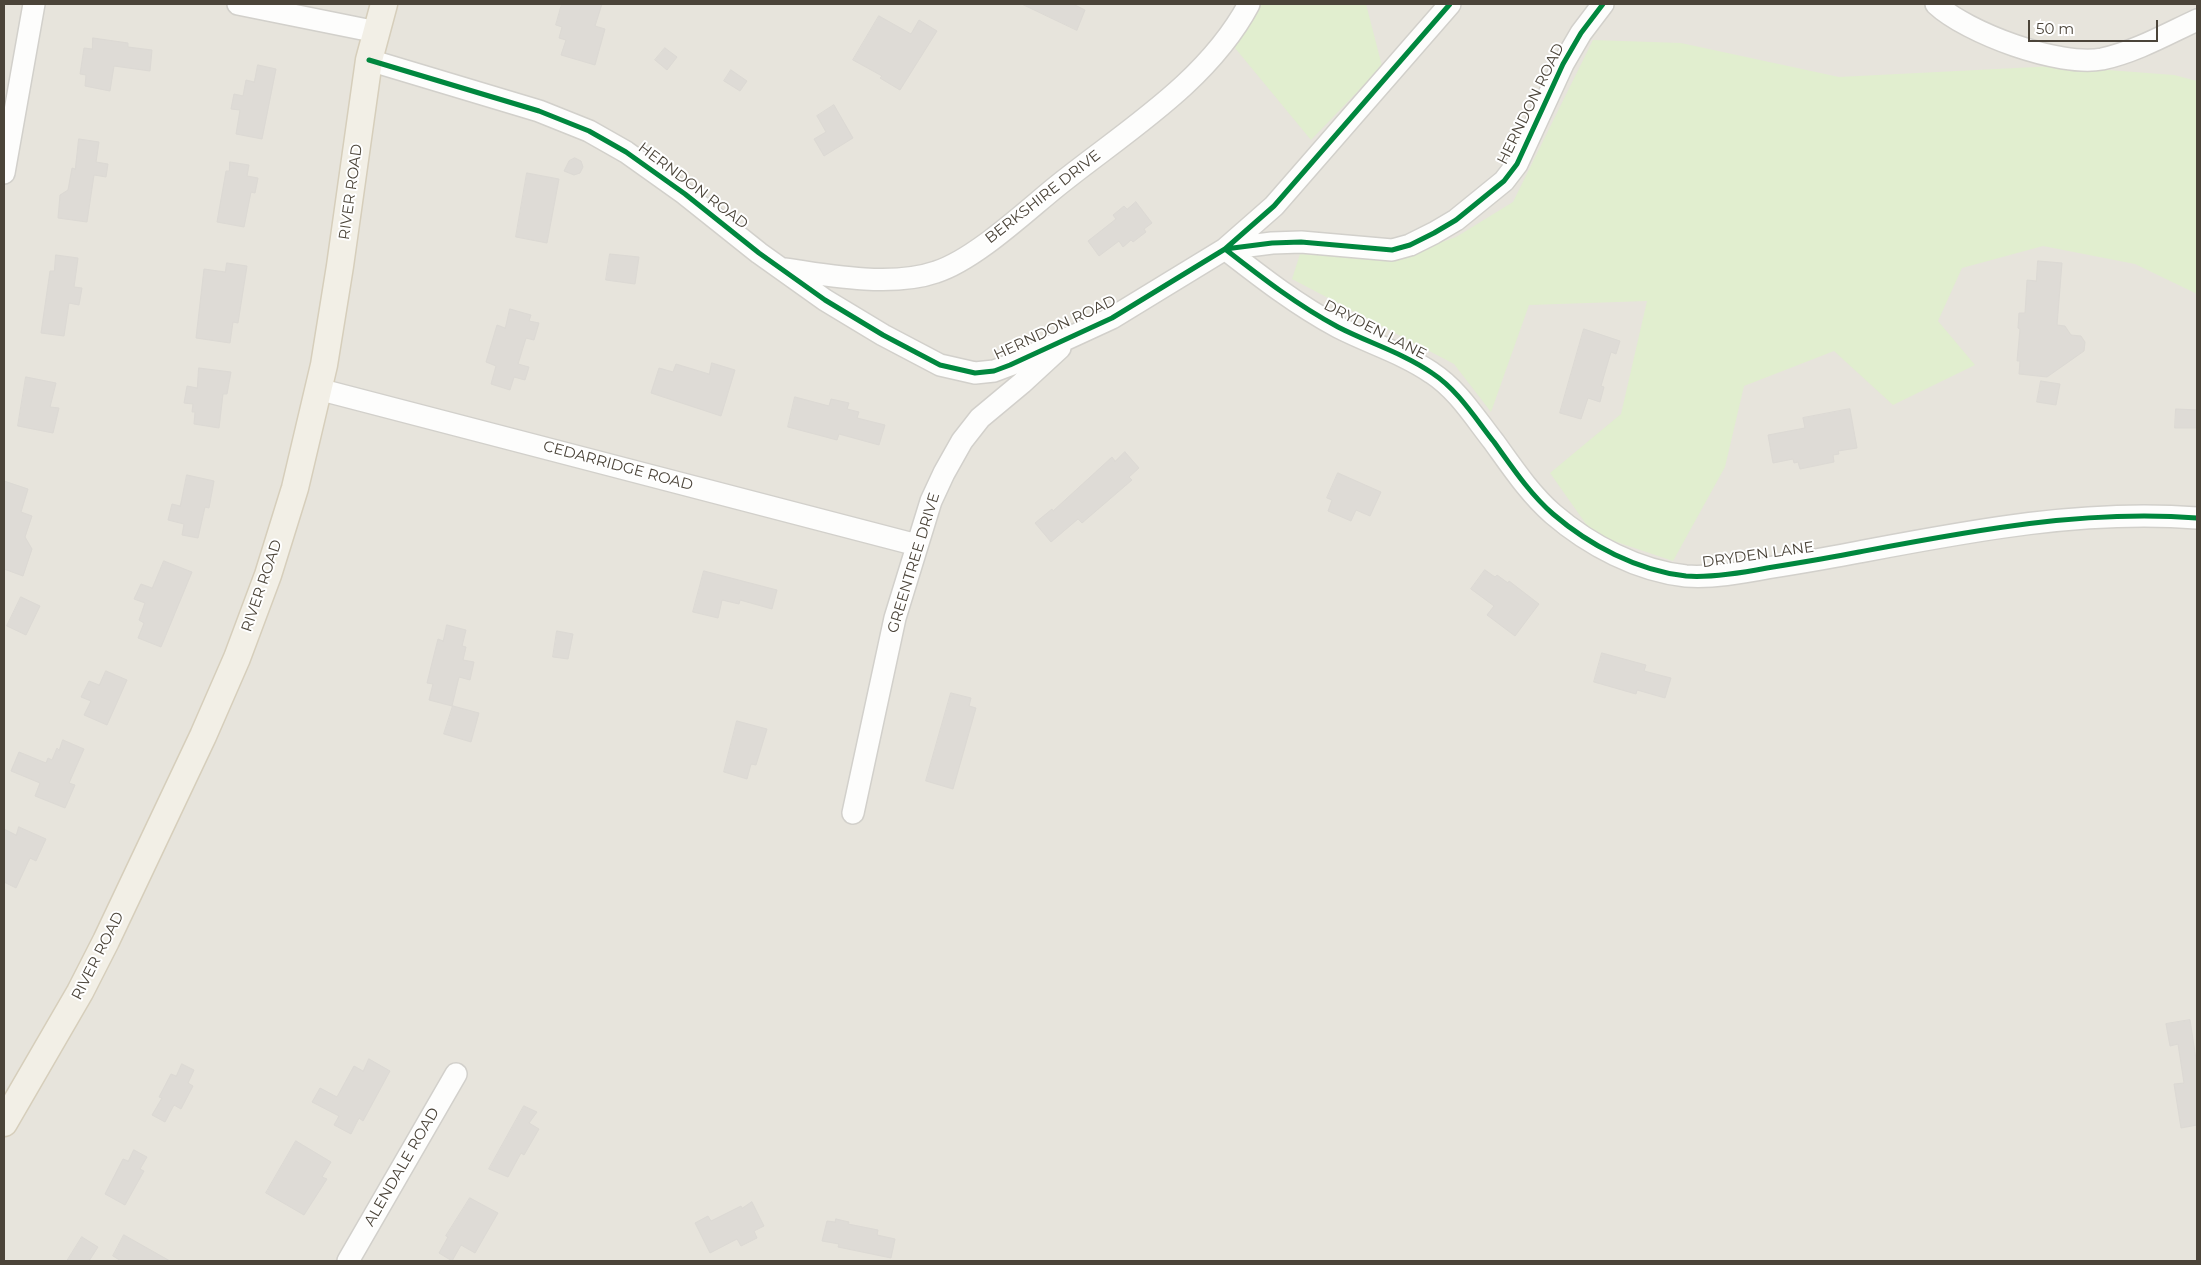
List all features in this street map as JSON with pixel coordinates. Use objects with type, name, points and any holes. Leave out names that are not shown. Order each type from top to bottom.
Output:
[{"type":"main road","name":"RIVER ROAD","points":[[4,1123],[80,992],[106,942],[203,736],[237,658],[268,575],[295,488],[318,389],[340,266],[369,60],[384,4]]},
{"type":"street","points":[[4,173],[34,4]]},
{"type":"street","points":[[238,4],[377,32]]},
{"type":"street","name":"BERKSHIRE DRIVE","points":[[784,269],[832,277],[875,280],[927,274],[954,265],[1012,222],[1185,84],[1217,51],[1240,20],[1249,4]]},
{"type":"street","points":[[1225,249],[1274,206],[1450,4]]},
{"type":"street","name":"HERNDON ROAD","points":[[369,60],[531,109],[589,131],[626,152],[685,194],[759,253],[825,300],[883,335],[940,365],[976,373],[994,371],[1112,318],[1225,249],[1272,243],[1301,242],[1392,250],[1426,237],[1456,220],[1504,181],[1517,164],[1563,64],[1581,33],[1603,4]]},
{"type":"street","points":[[1936,4],[1976,31],[2014,45],[2067,59],[2101,59],[2133,49],[2197,20]]},
{"type":"street","name":"DRYDEN LANE","points":[[1225,249],[1281,292],[1318,316],[1431,372],[1462,400],[1529,488],[1552,513],[1596,545],[1639,565],[1670,574],[1714,576],[1751,571],[1992,528],[2130,517],[2197,518]]},
{"type":"street","name":"GREENTREE DRIVE","points":[[852,813],[895,618],[931,501],[962,441],[985,413],[1022,383],[1074,334]]},
{"type":"street","name":"CEDARRIDGE ROAD","points":[[318,389],[917,545]]},
{"type":"street","name":"ALENDALE ROAD","points":[[348,1261],[456,1074]]},
{"type":"shaded area","points":[[4,4],[2197,4],[2197,1261],[4,1261]]},
{"type":"green space","points":[[1253,4],[1366,4],[1382,66],[1311,140],[1235,48]]},
{"type":"green space","points":[[1593,40],[1681,43],[1839,77],[2055,66],[2174,75],[2197,81],[2197,294],[2135,264],[2043,246],[1962,268],[1938,321],[1975,365],[1893,405],[1834,351],[1744,386],[1725,467],[1673,561],[1593,534],[1550,473],[1621,414],[1647,301],[1529,305],[1491,412],[1454,364],[1292,279],[1300,254],[1400,257],[1456,237],[1513,202]]},
{"type":"building","points":[[562,4],[602,4],[595,26],[605,29],[595,65],[561,55],[566,40],[559,38],[562,27],[556,25]]},
{"type":"building","points":[[1022,4],[1073,4],[1085,10],[1077,30]]},
{"type":"building","points":[[879,16],[911,34],[919,20],[937,31],[900,90],[880,78],[882,76],[853,60]]},
{"type":"building","points":[[93,38],[128,43],[128,47],[152,50],[150,71],[114,66],[110,91],[85,86],[86,75],[80,74],[84,48],[92,49]]},
{"type":"building","points":[[665,48],[677,57],[667,70],[655,60]]},
{"type":"building","points":[[258,65],[276,69],[262,139],[236,134],[240,110],[231,109],[234,94],[243,96],[246,80],[254,82]]},
{"type":"building","points":[[731,70],[747,81],[740,91],[724,81]]},
{"type":"building","points":[[834,105],[853,138],[824,156],[814,139],[826,132],[817,116]]},
{"type":"building","points":[[79,139],[99,142],[96,162],[108,164],[106,177],[94,175],[87,222],[58,218],[60,195],[68,190],[72,168],[75,169]]},
{"type":"building","points":[[575,158],[581,161],[583,167],[580,173],[574,175],[564,171],[569,161]]},
{"type":"building","points":[[230,162],[249,165],[247,176],[258,178],[255,193],[251,192],[244,227],[217,222],[226,171],[229,171]]},
{"type":"building","points":[[527,173],[559,179],[547,243],[516,237]]},
{"type":"building","points":[[1136,202],[1152,223],[1144,229],[1146,232],[1123,247],[1119,241],[1099,256],[1088,241],[1116,219],[1113,215],[1124,206],[1127,209]]},
{"type":"building","points":[[610,254],[639,257],[635,284],[606,280]]},
{"type":"building","points":[[56,255],[78,258],[74,287],[82,288],[79,305],[69,303],[64,336],[41,333],[50,271],[54,271]]},
{"type":"building","points":[[2038,261],[2062,263],[2057,325],[2065,326],[2071,335],[2081,336],[2085,342],[2084,351],[2047,377],[2019,374],[2020,361],[2017,361],[2020,329],[2018,328],[2019,313],[2025,313],[2027,280],[2036,281]]},
{"type":"building","points":[[227,263],[247,266],[238,323],[233,322],[230,343],[196,338],[204,269],[225,272]]},
{"type":"building","points":[[510,309],[531,315],[529,321],[539,323],[534,340],[526,338],[518,364],[529,367],[525,380],[514,377],[510,390],[491,384],[496,366],[486,362],[497,325],[505,328]]},
{"type":"building","points":[[1584,329],[1620,341],[1616,354],[1611,352],[1601,386],[1604,387],[1600,402],[1588,398],[1581,419],[1560,413]]},
{"type":"building","points":[[712,363],[735,370],[721,416],[651,393],[659,368],[673,372],[676,364],[709,374]]},
{"type":"building","points":[[199,368],[231,372],[227,394],[223,394],[219,428],[194,424],[195,412],[192,412],[193,404],[184,403],[187,386],[197,388]]},
{"type":"building","points":[[26,377],[56,383],[50,407],[59,408],[53,433],[18,426]]},
{"type":"building","points":[[2041,381],[2060,384],[2056,405],[2037,402]]},
{"type":"building","points":[[795,397],[829,406],[831,399],[849,403],[847,409],[859,412],[857,418],[885,425],[879,445],[839,434],[837,440],[788,427]]},
{"type":"building","points":[[1850,409],[1857,448],[1838,451],[1839,454],[1833,455],[1834,462],[1800,469],[1798,462],[1794,463],[1793,459],[1773,463],[1768,435],[1805,428],[1803,418]]},
{"type":"building","points":[[2176,409],[2197,410],[2197,428],[2175,428]]},
{"type":"building","points":[[1125,452],[1139,468],[1129,477],[1132,480],[1082,523],[1078,519],[1051,542],[1035,523],[1052,509],[1053,511],[1112,457],[1115,461]]},
{"type":"building","points":[[1338,473],[1381,492],[1370,516],[1356,510],[1351,521],[1328,511],[1332,500],[1327,498]]},
{"type":"building","points":[[187,475],[214,481],[209,508],[205,507],[198,538],[182,535],[184,524],[168,520],[172,504],[180,506]]},
{"type":"building","points":[[4,481],[28,489],[21,512],[32,516],[25,537],[32,549],[23,576],[4,569]]},
{"type":"building","points":[[164,561],[192,572],[161,647],[138,638],[144,623],[139,620],[145,603],[134,599],[141,584],[152,588]]},
{"type":"building","points":[[1485,570],[1495,577],[1497,575],[1508,583],[1509,581],[1539,604],[1515,636],[1487,615],[1494,606],[1471,589]]},
{"type":"building","points":[[704,571],[777,590],[772,609],[740,600],[739,604],[722,600],[718,618],[693,612]]},
{"type":"building","points":[[21,597],[40,606],[26,635],[7,626]]},
{"type":"building","points":[[447,625],[466,630],[462,646],[466,647],[463,660],[474,662],[470,680],[459,677],[452,706],[429,700],[433,684],[427,683],[438,639],[443,641]]},
{"type":"building","points":[[557,631],[573,634],[568,659],[553,657]]},
{"type":"building","points":[[1602,653],[1646,665],[1644,671],[1671,678],[1665,698],[1637,690],[1636,694],[1594,682]]},
{"type":"building","points":[[106,671],[127,680],[107,725],[84,715],[91,701],[81,697],[89,681],[99,685]]},
{"type":"building","points":[[951,693],[971,698],[969,706],[976,708],[953,789],[926,781]]},
{"type":"building","points":[[453,706],[479,713],[471,742],[444,734]]},
{"type":"building","points":[[737,721],[767,729],[756,765],[751,764],[747,779],[724,772]]},
{"type":"building","points":[[63,740],[84,749],[69,783],[75,785],[65,808],[35,796],[40,783],[11,771],[19,752],[46,763],[48,758],[52,760]]},
{"type":"building","points":[[19,827],[46,839],[36,861],[30,858],[16,888],[4,882],[4,829],[16,835]]},
{"type":"building","points":[[2190,1020],[2197,1059],[2197,1125],[2181,1128],[2174,1084],[2184,1083],[2178,1044],[2170,1046],[2166,1024]]},
{"type":"building","points":[[369,1059],[390,1071],[363,1121],[359,1118],[351,1134],[334,1125],[339,1116],[312,1102],[320,1088],[337,1097],[354,1066],[363,1071]]},
{"type":"building","points":[[182,1064],[194,1070],[188,1083],[193,1086],[181,1109],[174,1105],[165,1122],[152,1115],[162,1098],[159,1097],[171,1074],[176,1076]]},
{"type":"building","points":[[524,1106],[537,1112],[529,1123],[539,1129],[524,1155],[521,1153],[508,1177],[489,1169]]},
{"type":"building","points":[[296,1141],[331,1162],[322,1177],[327,1179],[304,1215],[266,1193]]},
{"type":"building","points":[[134,1150],[147,1157],[140,1169],[144,1171],[125,1205],[105,1194],[123,1159],[128,1161]]},
{"type":"building","points":[[470,1198],[498,1213],[475,1253],[461,1245],[452,1261],[439,1253],[448,1237],[446,1236]]},
{"type":"building","points":[[752,1202],[764,1226],[754,1231],[757,1238],[741,1246],[737,1239],[710,1253],[695,1223],[708,1216],[711,1221]]},
{"type":"building","points":[[836,1219],[849,1222],[848,1224],[878,1230],[877,1235],[895,1239],[891,1258],[838,1247],[839,1244],[822,1241],[827,1221],[835,1222]]},
{"type":"building","points":[[124,1235],[170,1261],[121,1261],[113,1256]]},
{"type":"building","points":[[82,1237],[98,1247],[89,1261],[67,1261]]},
{"type":"cycle path","points":[[1450,4],[1274,206],[1225,249],[1308,309],[1338,327],[1421,366],[1441,380],[1466,405],[1537,498],[1553,514],[1582,536],[1615,555],[1650,569],[1686,576],[1706,576],[1747,572],[2027,524],[2112,517],[2155,516],[2197,518]]},
{"type":"cycle path","points":[[369,60],[539,111],[589,131],[626,152],[685,194],[759,253],[825,300],[883,335],[940,365],[975,373],[994,371],[1010,365],[1112,318],[1225,249],[1272,243],[1301,242],[1392,250],[1410,245],[1434,233],[1456,220],[1504,181],[1517,164],[1563,64],[1581,33],[1603,4]]}]
